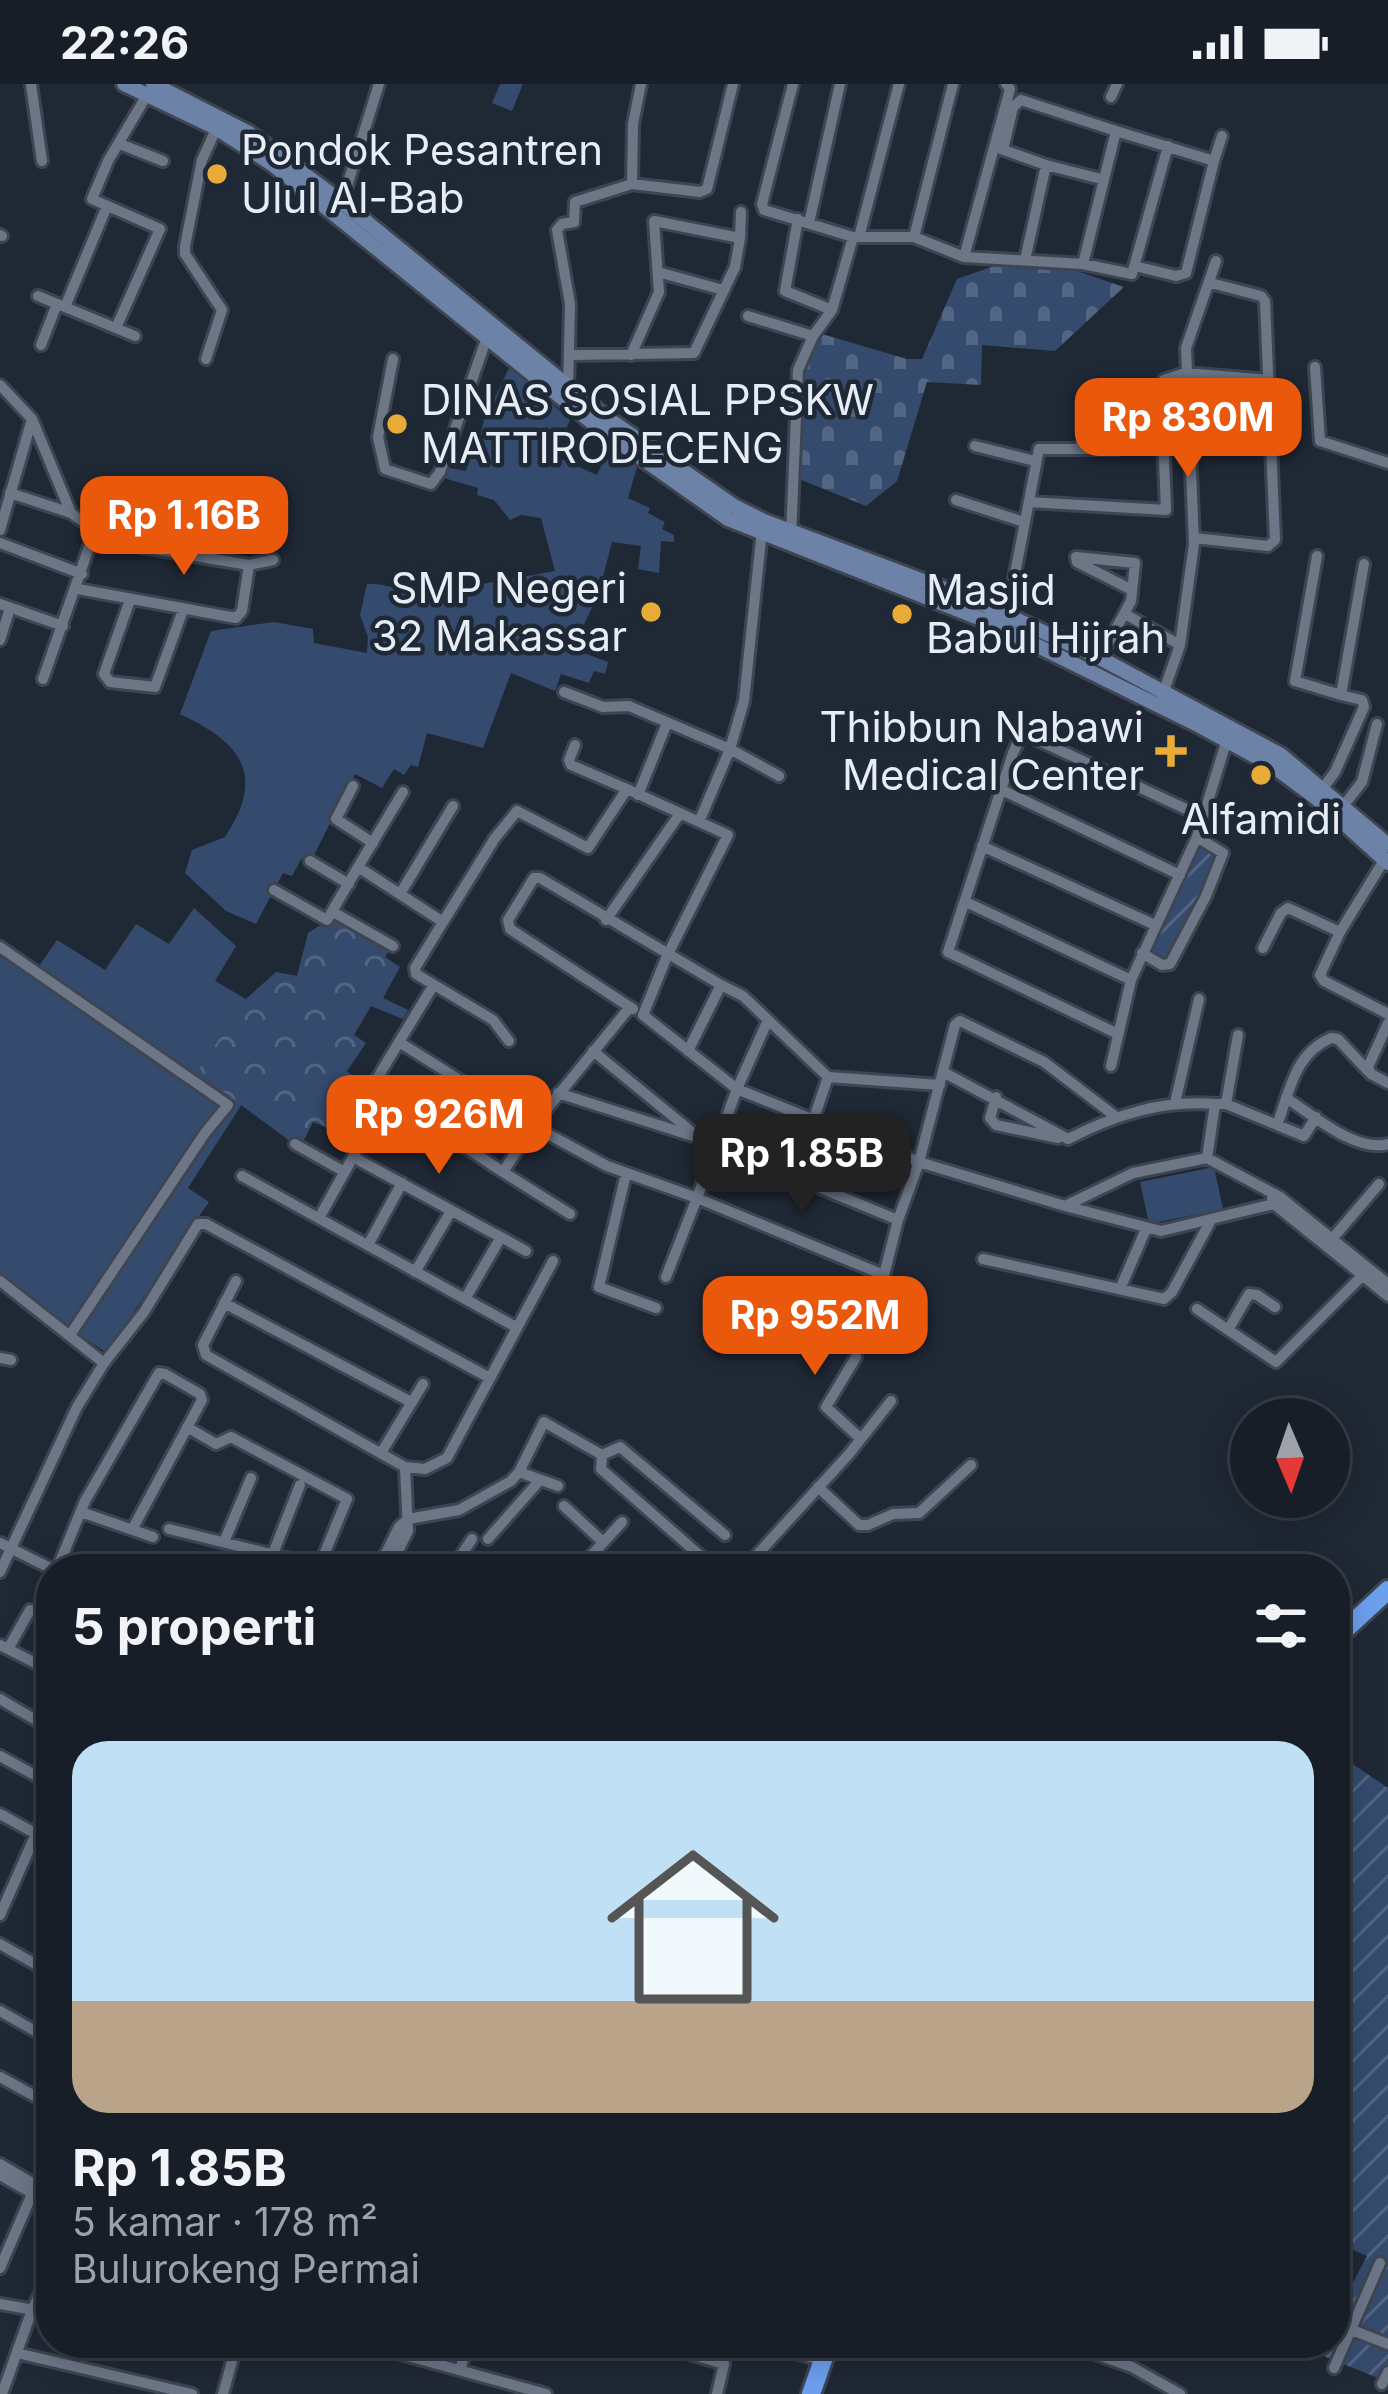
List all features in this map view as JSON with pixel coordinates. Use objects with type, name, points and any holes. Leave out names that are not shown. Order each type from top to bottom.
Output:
[{"type":"highway","points":[[1350,1625],[1388,1590]]},
{"type":"highway","points":[[811,2394],[824,2358]]},
{"type":"main road","points":[[124,84],[150,90],[219,122],[342,202],[487,337],[728,519],[971,606],[1162,698],[1344,806],[1387,856]]},
{"type":"main road","points":[[219,122],[420,274],[567,395]]},
{"type":"main road","points":[[971,606],[1007,615],[1047,642],[1100,658],[1162,698]]},
{"type":"main road","points":[[1320,793],[1387,856]]},
{"type":"street","points":[[31,84],[42,161]]},
{"type":"street","points":[[342,202],[379,84]]},
{"type":"street","points":[[632,184],[633,124],[641,84]]},
{"type":"street","points":[[567,395],[569,293],[557,230],[574,222],[575,202],[632,184],[705,191],[733,84]]},
{"type":"street","points":[[793,84],[762,208],[856,237],[914,237],[964,257],[1083,264],[1126,275],[1135,266],[1168,146]]},
{"type":"street","points":[[832,310],[784,291],[840,84]]},
{"type":"street","points":[[790,538],[798,370],[813,336],[832,310],[899,84]]},
{"type":"street","points":[[914,237],[953,84]]},
{"type":"street","points":[[997,149],[1010,89],[1006,84]]},
{"type":"street","points":[[1111,97],[1117,84]]},
{"type":"street","points":[[116,328],[160,229],[92,199],[150,90]]},
{"type":"street","points":[[964,257],[997,149],[1013,107],[1021,100],[1214,161]]},
{"type":"street","points":[[206,358],[222,310],[185,254],[185,246],[202,160],[219,122]]},
{"type":"street","points":[[1083,264],[1116,131]]},
{"type":"street","points":[[1135,266],[1176,277],[1186,273],[1222,136]]},
{"type":"street","points":[[120,144],[163,161]]},
{"type":"street","points":[[997,149],[1101,179]]},
{"type":"street","points":[[1025,260],[1046,165]]},
{"type":"street","points":[[41,345],[107,206]]},
{"type":"street","points":[[571,355],[692,355],[737,262],[740,212]]},
{"type":"street","points":[[631,355],[659,292],[652,223],[656,220],[740,238]]},
{"type":"street","points":[[1162,698],[1180,645],[1194,538],[1191,395],[1185,373],[1190,332],[1216,261]]},
{"type":"street","points":[[658,272],[722,290]]},
{"type":"street","points":[[1194,538],[1274,543],[1264,298],[1211,284]]},
{"type":"street","points":[[38,296],[136,336]]},
{"type":"street","points":[[748,316],[813,336]]},
{"type":"street","points":[[393,358],[377,437],[385,469],[431,484],[440,472],[487,337]]},
{"type":"street","points":[[1315,367],[1320,441],[1388,463]]},
{"type":"street","points":[[1029,502],[1166,509],[1164,380],[1185,373],[1269,380]]},
{"type":"street","points":[[0,385],[32,419],[71,513]]},
{"type":"street","points":[[1079,447],[1162,407]]},
{"type":"street","points":[[0,530],[32,419]]},
{"type":"street","points":[[975,446],[1035,460]]},
{"type":"street","points":[[1007,615],[1035,460],[1043,447],[1118,449]]},
{"type":"street","points":[[10,493],[71,513],[94,526],[78,589],[43,680]]},
{"type":"street","points":[[956,500],[1024,522]]},
{"type":"street","points":[[699,822],[730,749],[744,701],[762,528]]},
{"type":"street","points":[[94,539],[249,565],[273,560]]},
{"type":"street","points":[[0,543],[82,574]]},
{"type":"street","points":[[1316,556],[1295,681],[1362,700],[1364,707],[1344,754],[1320,793]]},
{"type":"street","points":[[1100,658],[1125,614],[1132,590],[1133,561],[1076,558],[1132,590]]},
{"type":"street","points":[[1341,695],[1364,564]]},
{"type":"street","points":[[78,589],[233,619],[240,616],[249,565]]},
{"type":"street","points":[[130,600],[104,674],[108,682],[154,687],[183,610]]},
{"type":"street","points":[[0,640],[5,606],[63,626]]},
{"type":"street","points":[[1125,614],[1180,645]]},
{"type":"street","points":[[563,692],[602,707],[629,706],[730,749],[778,776]]},
{"type":"street","points":[[509,1041],[493,1020],[418,976],[415,968],[515,812],[588,848],[633,792],[667,723]]},
{"type":"street","points":[[1344,806],[1362,782],[1377,724]]},
{"type":"street","points":[[1111,1066],[1131,980],[1197,837],[1229,734]]},
{"type":"street","points":[[1118,1034],[949,953],[1017,742],[1027,735],[1201,816]]},
{"type":"street","points":[[575,745],[569,760],[572,765],[728,835],[643,1015]]},
{"type":"street","points":[[353,786],[336,819],[373,843]]},
{"type":"street","points":[[1000,789],[1180,874]]},
{"type":"street","points":[[274,890],[323,920],[333,912],[403,792]]},
{"type":"street","points":[[400,894],[453,806]]},
{"type":"street","points":[[606,920],[680,815]]},
{"type":"street","points":[[1142,952],[1169,964],[1206,896],[1223,854],[1197,837]]},
{"type":"street","points":[[982,846],[1155,925]]},
{"type":"street","points":[[1387,856],[1340,932],[1321,978],[1388,1014]]},
{"type":"street","points":[[310,861],[349,884]]},
{"type":"street","points":[[358,867],[443,922]]},
{"type":"street","points":[[1068,1139],[995,1097],[942,1079],[828,1078],[743,995],[667,956],[537,877],[508,920],[510,928],[643,1015],[737,1089],[920,1162],[1146,1229],[1170,1231],[1210,1222],[1275,1199]]},
{"type":"street","points":[[966,902],[1131,980]]},
{"type":"street","points":[[1263,947],[1280,913],[1288,908],[1340,932]]},
{"type":"street","points":[[333,912],[393,946]]},
{"type":"street","points":[[1,950],[228,1105],[205,1132],[70,1335]]},
{"type":"street","points":[[688,1051],[721,985]]},
{"type":"street","points":[[434,986],[375,1082],[376,1088],[570,1214]]},
{"type":"street","points":[[1175,1103],[1199,999]]},
{"type":"street","points":[[503,1172],[558,1093],[630,1007]]},
{"type":"street","points":[[667,1277],[737,1089],[768,1020]]},
{"type":"street","points":[[861,1337],[920,1162],[955,1025],[960,1021],[1044,1063],[1114,1116]]},
{"type":"street","points":[[1368,1071],[1388,1024]]},
{"type":"street","points":[[1207,1158],[1238,1035]]},
{"type":"street","points":[[1277,1125],[1290,1082],[1304,1058],[1331,1038],[1388,1083]]},
{"type":"street","points":[[399,1042],[533,1126],[626,1174],[884,1275]]},
{"type":"street","points":[[593,1051],[699,1138]]},
{"type":"street","points":[[813,1121],[828,1078]]},
{"type":"street","points":[[558,1093],[699,1138],[898,1220]]},
{"type":"street","points":[[995,1097],[990,1118],[996,1125],[1068,1139],[1114,1116],[1175,1103],[1220,1104],[1304,1136],[1316,1117]]},
{"type":"street","points":[[1286,1099],[1361,1142],[1377,1148],[1388,1144]]},
{"type":"street","points":[[319,1217],[371,1122]]},
{"type":"street","points":[[295,1144],[343,1171]]},
{"type":"street","points":[[353,1157],[526,1251]]},
{"type":"street","points":[[1065,1206],[1132,1173],[1207,1158],[1332,1239],[1388,1296]]},
{"type":"street","points":[[626,1174],[598,1287],[656,1308]]},
{"type":"street","points":[[242,1176],[516,1327]]},
{"type":"street","points":[[368,1245],[402,1183]]},
{"type":"street","points":[[1332,1239],[1379,1184]]},
{"type":"street","points":[[1275,1199],[1359,1268],[1388,1284]]},
{"type":"street","points":[[415,1272],[451,1211]]},
{"type":"street","points":[[983,1258],[1158,1300],[1169,1296],[1210,1222]]},
{"type":"street","points":[[0,1571],[6,1565],[4,1545],[104,1363],[203,1223],[488,1377]]},
{"type":"street","points":[[1120,1289],[1146,1229]]},
{"type":"street","points":[[465,1299],[500,1238]]},
{"type":"street","points":[[236,1281],[203,1346],[206,1355],[405,1467],[433,1468],[447,1458],[554,1262]]},
{"type":"street","points":[[1197,1309],[1271,1361],[1280,1361],[1359,1268]]},
{"type":"street","points":[[1,1283],[104,1363]]},
{"type":"street","points":[[1228,1330],[1249,1294],[1275,1307]]},
{"type":"street","points":[[224,1303],[411,1402]]},
{"type":"street","points":[[856,1357],[826,1407],[861,1439]]},
{"type":"street","points":[[61,1554],[159,1373],[202,1396],[133,1528]]},
{"type":"street","points":[[381,1453],[423,1384]]},
{"type":"street","points":[[758,1554],[891,1401]]},
{"type":"street","points":[[386,1554],[408,1519],[459,1510],[500,1489],[519,1472],[545,1422],[602,1455]]},
{"type":"street","points":[[187,1426],[217,1444],[231,1437],[347,1499],[323,1554]]},
{"type":"street","points":[[602,1455],[620,1447],[725,1534]]},
{"type":"street","points":[[602,1455],[601,1469],[699,1554]]},
{"type":"street","points":[[818,1487],[859,1525],[868,1525],[893,1514],[919,1513],[971,1465]]},
{"type":"street","points":[[396,1554],[408,1531],[405,1467]]},
{"type":"street","points":[[519,1472],[558,1486]]},
{"type":"street","points":[[224,1542],[251,1478]]},
{"type":"street","points":[[488,1540],[540,1480]]},
{"type":"street","points":[[272,1554],[300,1485]]},
{"type":"street","points":[[564,1506],[603,1542]]},
{"type":"street","points":[[81,1512],[153,1537]]},
{"type":"street","points":[[592,1554],[622,1522]]},
{"type":"street","points":[[169,1529],[224,1542],[249,1554]]},
{"type":"street","points":[[462,1554],[472,1539]]},
{"type":"street","points":[[4,1545],[36,1560]]},
{"type":"street","points":[[30,1610],[4,1647],[36,1663]]},
{"type":"street","points":[[0,1699],[36,1720]]},
{"type":"street","points":[[0,1756],[36,1776]]},
{"type":"street","points":[[0,1814],[36,1833],[0,1915]]},
{"type":"street","points":[[0,1873],[14,1881]]},
{"type":"street","points":[[0,1944],[36,1964]]},
{"type":"street","points":[[0,2012],[36,2032]]},
{"type":"street","points":[[0,2077],[36,2097]]},
{"type":"street","points":[[0,2164],[36,2185]]},
{"type":"street","points":[[0,2175],[36,2196]]},
{"type":"street","points":[[0,2268],[32,2194]]},
{"type":"street","points":[[1350,2334],[1380,2264]]},
{"type":"street","points":[[1370,2288],[1388,2294]]},
{"type":"street","points":[[2,2394],[36,2302]]},
{"type":"street","points":[[0,2304],[36,2311]]},
{"type":"street","points":[[1352,2330],[1388,2344]]},
{"type":"street","points":[[17,2353],[36,2357]]},
{"type":"street","points":[[38,2358],[192,2394]]},
{"type":"street","points":[[223,2394],[233,2358]]},
{"type":"street","points":[[423,2358],[546,2394]]},
{"type":"street","points":[[460,2370],[464,2358]]},
{"type":"street","points":[[704,2358],[724,2364],[717,2394]]},
{"type":"street","points":[[1107,2358],[1180,2394]]},
{"type":"street","points":[[1334,2368],[1339,2358]]},
{"type":"green space","points":[[500,84],[523,84],[512,111],[492,103]]},
{"type":"green space","points":[[994,266],[1074,270],[1124,287],[1055,351],[982,345],[981,385],[927,382],[897,481],[866,506],[799,479],[803,364],[822,334],[907,359],[922,359],[957,279]]},
{"type":"green space","points":[[510,366],[570,420],[554,456],[597,475],[609,447],[637,467],[628,498],[650,508],[648,513],[665,522],[662,529],[674,535],[674,542],[661,541],[659,573],[638,569],[641,546],[612,542],[599,592],[573,649],[608,662],[605,674],[594,671],[589,683],[561,674],[555,691],[511,673],[483,748],[427,733],[418,767],[411,765],[404,775],[394,769],[382,788],[355,774],[313,857],[302,858],[292,876],[283,873],[256,924],[226,911],[185,873],[192,850],[225,837],[244,795],[241,762],[232,749],[180,714],[211,631],[274,622],[313,629],[314,643],[367,653],[368,637],[360,615],[367,584],[421,595],[555,571],[541,518],[521,515],[510,520],[494,500],[477,495],[478,488],[437,476],[439,466],[466,471],[472,447],[477,448],[484,420]]},
{"type":"green space","points":[[1199,842],[1220,857],[1166,963],[1144,952]]},
{"type":"green space","points":[[194,908],[236,946],[215,981],[246,999],[197,1072],[242,1104],[188,1188],[209,1202],[106,1352],[0,1278],[0,942],[39,966],[57,940],[105,970],[136,924],[169,944]]},
{"type":"green space","points":[[338,916],[392,946],[385,957],[400,967],[383,998],[408,1010],[403,1019],[371,1006],[354,1035],[366,1043],[347,1071],[363,1085],[351,1111],[341,1106],[328,1128],[313,1122],[304,1140],[291,1142],[197,1072],[246,999],[276,972],[297,976],[308,933],[319,926],[329,927]]},
{"type":"green space","points":[[1214,1167],[1223,1209],[1149,1224],[1140,1182]]},
{"type":"green space","points":[[1350,1762],[1388,1788],[1388,2382],[1328,2358],[1350,2358],[1350,2288],[1367,2256],[1350,2249]]},
{"type":"place","name":"Pondok Pesantren Ulul Al-Bab","points":[[217,174]]},
{"type":"place","name":"DINAS SOSIAL PPSKW MATTIRODECENG","points":[[397,424]]},
{"type":"place","name":"SMP Negeri 32 Makassar","points":[[651,612]]},
{"type":"place","name":"Masjid Babul Hijrah","points":[[902,614]]},
{"type":"place","name":"Thibbun Nabawi Medical Center","points":[[1171,751]]},
{"type":"place","name":"Alfamidi","points":[[1261,775]]}]
